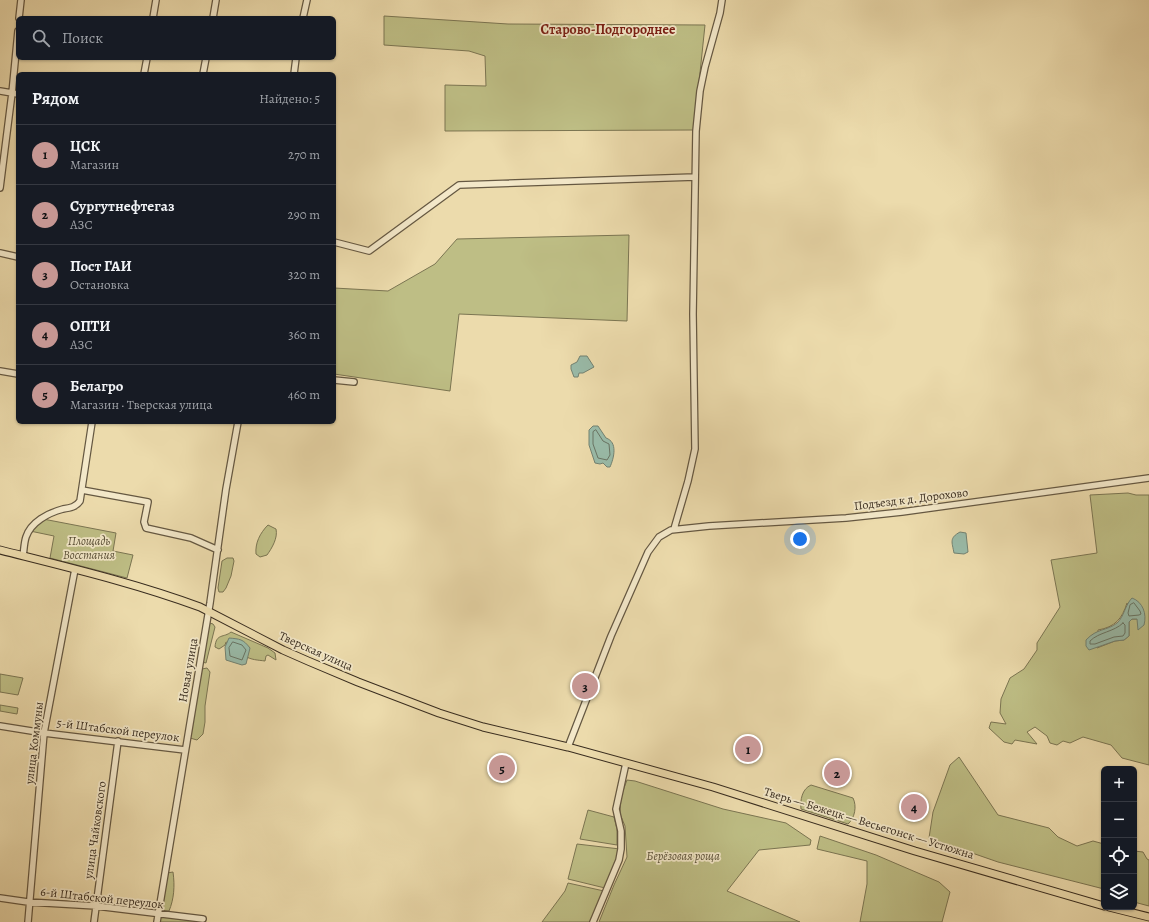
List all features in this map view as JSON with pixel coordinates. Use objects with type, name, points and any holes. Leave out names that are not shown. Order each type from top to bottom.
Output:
[{"type":"main road","name":"Тверская улица","points":[[0,550],[131,584],[186,602],[289,652],[417,705],[483,726],[626,763]]},
{"type":"main road","name":"Тверь — Бежецк — Весьегонск — Устюжна","points":[[626,763],[746,797],[915,850],[1101,905]]},
{"type":"main road","points":[[1122,910],[1149,917]]},
{"type":"street","points":[[19,16],[21,0]]},
{"type":"street","points":[[153,16],[156,0]]},
{"type":"street","points":[[213,16],[216,0]]},
{"type":"street","points":[[303,16],[307,0]]},
{"type":"street","points":[[568,747],[611,636],[648,552],[659,537],[674,529],[688,481],[695,449],[693,314],[694,177],[696,131],[700,91],[722,0]]},
{"type":"street","points":[[16,72],[17,60]]},
{"type":"street","points":[[144,72],[147,60]]},
{"type":"street","points":[[203,72],[206,60]]},
{"type":"street","points":[[294,72],[296,60]]},
{"type":"street","points":[[0,188],[15,94],[16,73]]},
{"type":"street","points":[[0,91],[15,94]]},
{"type":"street","points":[[336,243],[369,251],[459,186],[694,177]]},
{"type":"street","points":[[0,253],[16,257]]},
{"type":"street","points":[[0,371],[16,374]]},
{"type":"street","points":[[336,380],[354,382]]},
{"type":"street","points":[[23,556],[26,538],[30,529],[35,523],[48,514],[72,507],[80,501],[92,424]]},
{"type":"street","name":"Новая улица","points":[[157,922],[209,612],[226,489],[238,424]]},
{"type":"street","name":"Подъезд к д. Дорохово","points":[[674,529],[846,518],[902,512],[1149,478]]},
{"type":"street","points":[[82,490],[148,502],[144,522],[146,528],[191,538],[218,550]]},
{"type":"street","name":"улица Коммуны","points":[[28,922],[28,902],[44,733],[75,569]]},
{"type":"street","name":"5-й Штабской переулок","points":[[0,726],[44,733],[185,750]]},
{"type":"street","name":"улица Чайковского","points":[[94,922],[118,741]]},
{"type":"street","points":[[593,922],[619,860],[621,849],[621,831],[616,809],[626,763]]},
{"type":"street","name":"6-й Штабской переулок","points":[[0,898],[28,902],[96,906],[203,919]]},
{"type":"green space","points":[[384,16],[508,24],[705,25],[694,130],[445,131],[445,85],[486,86],[485,56],[469,51],[384,45]]},
{"type":"green space","points":[[629,235],[627,321],[459,314],[450,391],[336,374],[336,288],[388,291],[435,264],[457,239]]},
{"type":"green space","points":[[1128,493],[1136,495],[1149,495],[1149,765],[1122,758],[1111,745],[1083,737],[1070,743],[1063,741],[1057,745],[1050,743],[1047,736],[1035,727],[1027,732],[1037,744],[1015,740],[1012,744],[1004,742],[989,728],[991,722],[1006,724],[1000,713],[1001,699],[1010,678],[1024,669],[1037,650],[1037,643],[1060,607],[1051,560],[1097,553],[1090,495]],"holes":[[[1127,603],[1144,625],[1137,619],[1132,619],[1129,622],[1129,636],[1124,640],[1115,641],[1097,648],[1098,630],[1109,627],[1117,621],[1123,614]]]},
{"type":"green space","name":"Площадь Восстания","points":[[43,519],[116,533],[113,551],[133,555],[127,578],[50,558],[54,536],[30,531]]},
{"type":"green space","points":[[268,525],[276,529],[275,539],[273,546],[267,555],[260,557],[256,554],[257,542],[260,535]]},
{"type":"green space","points":[[227,558],[233,558],[234,561],[231,576],[223,592],[219,592],[218,588],[222,561]]},
{"type":"green space","points":[[210,623],[215,627],[206,663],[202,662]]},
{"type":"green space","points":[[231,632],[268,648],[275,653],[276,660],[268,655],[266,656],[265,661],[255,660],[245,656],[234,646],[226,642],[225,645],[219,649],[215,647],[217,640],[221,636]]},
{"type":"green space","points":[[207,668],[210,672],[205,706],[205,722],[203,734],[197,740],[190,738],[202,669]]},
{"type":"green space","points":[[0,674],[23,678],[18,695],[0,692]]},
{"type":"green space","points":[[0,705],[18,708],[17,714],[0,711]]},
{"type":"green space","points":[[959,757],[998,815],[1049,828],[1058,837],[1077,846],[1093,841],[1101,843],[1101,888],[998,862],[929,838],[933,812],[950,765]]},
{"type":"green space","name":"Берёзовая роща","points":[[627,780],[635,781],[723,809],[786,823],[811,840],[810,845],[759,850],[727,891],[800,922],[599,922],[627,857],[625,826],[620,814],[621,796]]},
{"type":"green space","points":[[811,785],[853,798],[855,812],[848,824],[801,809],[802,795]]},
{"type":"green space","points":[[588,810],[614,817],[617,829],[617,845],[580,839]]},
{"type":"green space","points":[[820,836],[876,855],[939,882],[950,892],[942,922],[860,922],[867,884],[867,861],[817,849]]},
{"type":"green space","points":[[577,844],[620,849],[618,860],[605,888],[568,879]]},
{"type":"green space","points":[[1137,851],[1143,852],[1149,860],[1149,906],[1137,903]]},
{"type":"green space","points":[[173,872],[173,897],[169,911],[165,911],[162,909],[167,873]]},
{"type":"green space","points":[[568,883],[604,891],[591,922],[542,922],[565,891]]},
{"type":"green space","points":[[160,916],[201,920],[204,922],[160,922]]},
{"type":"water","points":[[580,356],[587,356],[594,367],[583,373],[579,373],[578,377],[574,377],[571,365],[577,362]]},
{"type":"water","points":[[593,426],[598,426],[614,447],[614,455],[610,467],[607,467],[603,463],[595,463],[589,445],[589,430]]},
{"type":"water","points":[[960,532],[966,533],[968,552],[964,554],[954,553],[952,541],[954,536]]},
{"type":"water","points":[[1132,598],[1139,602],[1143,609],[1145,617],[1144,625],[1138,630],[1137,619],[1132,619],[1129,622],[1129,636],[1124,640],[1115,641],[1089,650],[1086,646],[1086,640],[1094,633],[1117,623]]},
{"type":"water","points":[[229,638],[241,640],[250,648],[246,664],[242,665],[226,660],[225,647]]},
{"type":"place","name":"Пост ГАИ","points":[[585,686]]},
{"type":"place","name":"ЦСК","points":[[748,749]]},
{"type":"place","name":"Белагро","points":[[502,768]]},
{"type":"place","name":"Сургутнефтегаз","points":[[837,773]]},
{"type":"place","name":"ОПТИ","points":[[914,807]]},
{"type":"district","name":"Старово-Подгороднее","points":[[608,29]]}]
